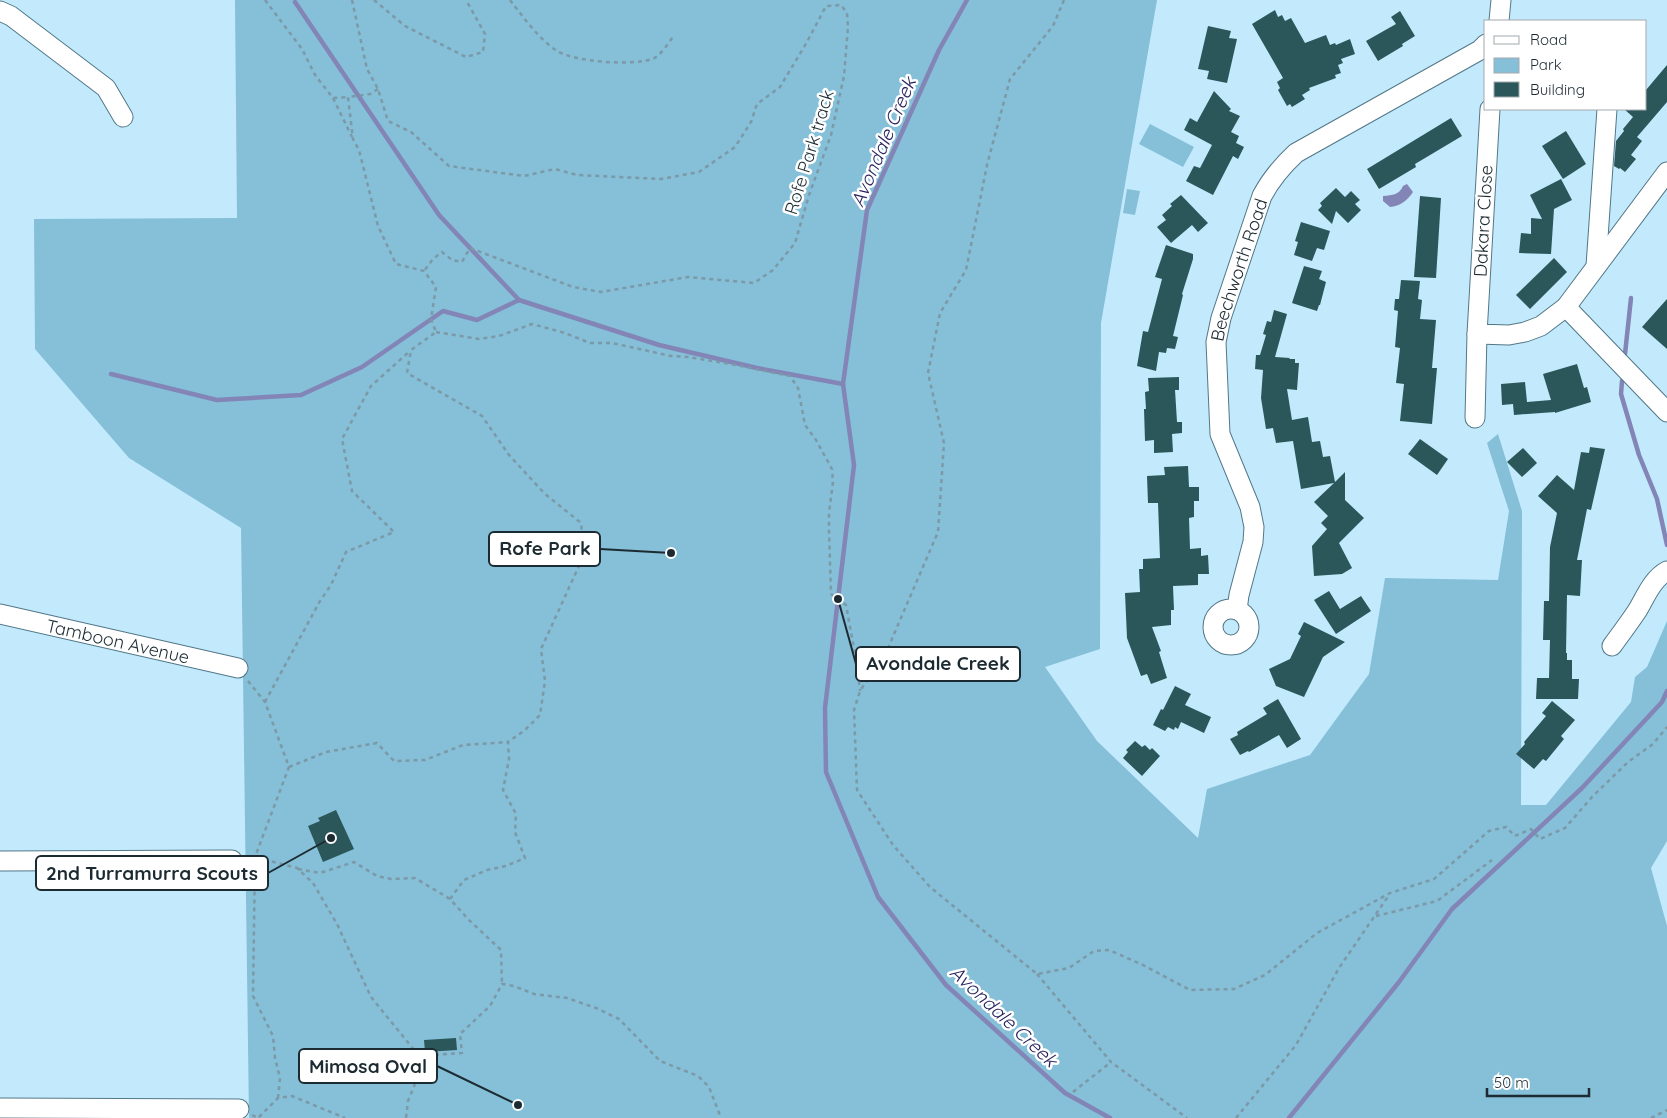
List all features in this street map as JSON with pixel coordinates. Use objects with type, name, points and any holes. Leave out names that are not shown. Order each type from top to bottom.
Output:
[{"type":"street","points":[[1499,20],[1501,0]]},
{"type":"street","points":[[0,11],[11,16],[106,88],[123,117]]},
{"type":"street","name":"Beechworth Road","points":[[1237,610],[1253,542],[1254,527],[1250,507],[1220,434],[1216,342],[1221,318],[1262,196],[1271,179],[1296,153],[1484,53]]},
{"type":"street","name":"Dakara Close","points":[[1475,418],[1477,334],[1490,110]]},
{"type":"street","points":[[1596,266],[1607,110]]},
{"type":"street","points":[[1477,334],[1509,335],[1525,332],[1541,326],[1566,307],[1667,172]]},
{"type":"street","points":[[1566,307],[1667,412]]},
{"type":"street","points":[[1612,646],[1637,611],[1650,588],[1667,571]]},
{"type":"street","name":"Tamboon Avenue","points":[[0,614],[238,668]]},
{"type":"street","points":[[0,861],[232,860]]},
{"type":"street","points":[[0,1108],[238,1108]]},
{"type":"path","points":[[265,0],[302,49],[315,75],[333,98],[359,150],[378,226],[396,264],[424,271],[436,287],[431,319],[436,332]]},
{"type":"path","name":"Rofe Park track","points":[[352,0],[367,69],[378,89],[388,122],[411,132],[450,166],[524,176],[555,169],[577,175],[661,179],[699,172],[735,147],[751,122],[757,104],[780,88],[826,6],[841,5],[848,13],[844,76],[831,135],[809,195],[795,243],[773,270],[754,283],[688,277],[601,292],[572,287],[470,248],[462,262],[452,260],[442,252],[433,259],[424,271]]},
{"type":"path","points":[[374,0],[405,26],[466,57],[483,52],[485,34],[466,0]]},
{"type":"path","points":[[510,0],[533,29],[558,52],[578,59],[631,63],[654,59],[673,37]]},
{"type":"path","points":[[1064,0],[1053,26],[1010,78],[988,165],[966,270],[940,313],[928,373],[944,443],[938,532],[888,648],[860,691],[854,710],[857,790],[893,846],[930,886],[1037,974],[1111,1062],[1187,1118]]},
{"type":"path","points":[[333,98],[370,94],[378,89]]},
{"type":"path","points":[[348,96],[353,139]]},
{"type":"path","points":[[265,702],[320,601],[331,585],[346,552],[394,532],[352,491],[342,439],[371,386],[436,332],[479,339],[499,336],[532,324],[565,333],[590,343],[612,343],[671,356],[730,364],[790,376],[798,388],[805,425],[816,440],[832,469],[833,482],[829,514],[831,594],[846,605],[860,691]]},
{"type":"path","points":[[289,767],[326,752],[377,743],[394,761],[425,760],[463,745],[508,742],[525,730],[540,715],[544,681],[541,649],[584,555],[581,523],[545,494],[508,455],[482,416],[407,373],[412,350]]},
{"type":"path","points":[[238,668],[265,702],[289,767],[255,857],[253,996],[273,1036],[275,1058],[280,1078],[278,1098]]},
{"type":"path","points":[[1037,974],[1069,968],[1094,951],[1109,950],[1143,965],[1190,990],[1234,989],[1265,975],[1317,933],[1390,893],[1434,879],[1489,831],[1506,827],[1515,836],[1531,829],[1540,839],[1565,828],[1592,797],[1628,762],[1653,744],[1667,727]]},
{"type":"path","points":[[450,899],[464,880],[487,870],[506,866],[525,858],[515,832],[516,814],[503,790],[509,759],[508,742]]},
{"type":"path","points":[[232,860],[255,857],[320,873],[354,862],[376,876],[391,879],[415,878],[450,899],[468,920],[502,950],[502,984],[490,1006],[460,1034],[462,1053],[420,1056],[410,1046],[371,997],[337,924],[323,899],[313,883],[297,868]]},
{"type":"path","points":[[1374,916],[1437,901],[1492,860]]},
{"type":"path","points":[[1236,1118],[1296,1045],[1339,968],[1390,893]]},
{"type":"path","points":[[502,984],[514,986],[534,994],[567,998],[596,1008],[619,1019],[660,1061],[698,1076],[709,1087],[721,1118]]},
{"type":"path","points":[[406,1118],[408,1100],[418,1074],[420,1056]]},
{"type":"path","points":[[1073,1092],[1111,1062]]},
{"type":"path","points":[[238,1108],[258,1118],[278,1098],[292,1096],[345,1118]]},
{"type":"path","points":[[1650,1118],[1667,1110]]},
{"type":"green space","points":[[235,0],[1157,0],[1101,323],[1100,649],[1045,667],[1097,741],[1198,838],[1207,789],[1310,755],[1369,674],[1385,578],[1498,580],[1509,511],[1487,443],[1498,434],[1522,511],[1521,805],[1546,805],[1631,702],[1635,677],[1647,667],[1667,621],[1667,841],[1651,868],[1667,926],[1667,1118],[249,1118],[241,528],[129,458],[35,349],[34,219],[237,218]]},
{"type":"green space","points":[[1150,124],[1194,147],[1183,167],[1139,144]]},
{"type":"green space","points":[[1127,189],[1140,191],[1135,215],[1123,213]]},
{"type":"shaded area","points":[[1407,184],[1413,192],[1403,202],[1397,206],[1390,207],[1383,201],[1383,196],[1398,193]]},
{"type":"building","points":[[1275,10],[1278,17],[1282,15],[1285,21],[1291,18],[1305,43],[1326,35],[1330,45],[1335,43],[1336,45],[1350,39],[1355,54],[1341,59],[1343,63],[1338,65],[1341,73],[1335,75],[1336,78],[1309,88],[1310,90],[1302,95],[1305,99],[1292,107],[1290,104],[1287,106],[1278,90],[1280,88],[1277,82],[1283,78],[1252,24]]},
{"type":"building","points":[[1400,11],[1415,36],[1402,44],[1403,46],[1378,61],[1366,41],[1396,24],[1391,17]]},
{"type":"building","points":[[1208,26],[1231,31],[1229,38],[1237,39],[1227,83],[1207,79],[1209,71],[1198,69]]},
{"type":"building","points":[[1667,65],[1667,102],[1637,137],[1642,141],[1631,155],[1636,159],[1625,172],[1614,166],[1616,141],[1633,117],[1625,110],[1647,110],[1647,89]]},
{"type":"building","points":[[1214,91],[1231,109],[1229,111],[1240,116],[1231,132],[1239,136],[1236,143],[1244,147],[1238,159],[1233,156],[1213,195],[1186,181],[1194,166],[1200,168],[1212,145],[1184,130],[1190,118],[1197,122]]},
{"type":"building","points":[[1451,118],[1462,136],[1415,164],[1416,167],[1379,189],[1367,169]]},
{"type":"building","points":[[1566,131],[1586,164],[1563,179],[1542,146]]},
{"type":"building","points":[[1561,179],[1572,200],[1554,209],[1551,254],[1519,253],[1521,233],[1531,234],[1531,218],[1542,219],[1530,195]]},
{"type":"building","points":[[1336,188],[1345,197],[1351,191],[1360,200],[1355,204],[1361,210],[1348,223],[1336,211],[1332,224],[1318,210],[1322,206],[1320,203]]},
{"type":"building","points":[[1181,195],[1208,223],[1198,232],[1192,225],[1171,243],[1157,227],[1166,220],[1162,215],[1172,206],[1170,204]]},
{"type":"building","points":[[1420,196],[1441,198],[1436,278],[1414,277]]},
{"type":"building","points":[[1301,222],[1330,231],[1324,250],[1317,248],[1312,261],[1294,255],[1298,242],[1295,241]]},
{"type":"building","points":[[1166,245],[1193,254],[1193,259],[1182,294],[1173,336],[1178,337],[1175,349],[1167,348],[1166,353],[1159,352],[1156,371],[1137,366],[1143,331],[1148,332],[1162,279],[1155,277]]},
{"type":"building","points":[[1554,258],[1567,272],[1530,309],[1516,295]]},
{"type":"building","points":[[1304,266],[1322,271],[1319,279],[1326,282],[1317,311],[1292,303]]},
{"type":"building","points":[[1401,280],[1420,281],[1418,299],[1422,300],[1420,319],[1436,320],[1432,368],[1437,368],[1432,424],[1400,421],[1404,384],[1396,383],[1400,348],[1395,347],[1398,311],[1394,310],[1395,299],[1399,299]]},
{"type":"building","points":[[1667,299],[1667,349],[1642,327]]},
{"type":"building","points":[[1274,310],[1287,314],[1275,357],[1295,359],[1295,363],[1299,363],[1297,390],[1287,389],[1292,420],[1308,417],[1312,442],[1320,441],[1323,457],[1330,456],[1335,482],[1345,472],[1345,500],[1364,518],[1339,543],[1352,568],[1342,574],[1314,576],[1312,546],[1327,529],[1321,523],[1328,516],[1314,502],[1334,483],[1301,489],[1293,441],[1276,443],[1273,428],[1266,429],[1261,398],[1263,370],[1255,369],[1256,355],[1260,355],[1266,335],[1263,334],[1267,321],[1271,322]]},
{"type":"building","points":[[1577,364],[1584,388],[1587,387],[1591,402],[1555,413],[1514,415],[1513,404],[1502,405],[1501,384],[1525,382],[1527,402],[1551,400],[1543,374]]},
{"type":"building","points":[[1179,377],[1179,390],[1175,390],[1177,422],[1182,422],[1182,433],[1172,434],[1173,452],[1154,453],[1154,440],[1145,441],[1144,409],[1146,409],[1145,392],[1149,391],[1148,378]]},
{"type":"building","points":[[1420,439],[1448,459],[1437,475],[1408,454]]},
{"type":"building","points":[[1590,447],[1605,449],[1591,510],[1587,509],[1577,560],[1582,560],[1580,596],[1567,595],[1566,653],[1567,660],[1572,660],[1572,679],[1579,679],[1578,699],[1536,699],[1537,678],[1549,678],[1550,640],[1543,640],[1544,601],[1549,601],[1550,547],[1557,513],[1538,496],[1557,475],[1574,490],[1581,452],[1589,453]]},
{"type":"building","points":[[1523,448],[1537,463],[1522,477],[1507,462]]},
{"type":"building","points":[[1188,466],[1189,487],[1199,487],[1199,501],[1194,501],[1194,517],[1189,518],[1190,549],[1201,548],[1201,556],[1208,555],[1209,574],[1198,574],[1198,585],[1173,586],[1174,610],[1171,610],[1171,625],[1152,627],[1161,651],[1159,652],[1167,678],[1151,684],[1147,674],[1141,676],[1127,638],[1125,593],[1140,592],[1139,569],[1143,569],[1143,559],[1160,558],[1158,503],[1148,503],[1147,476],[1165,475],[1164,467]]},
{"type":"building","points":[[1329,591],[1340,609],[1361,596],[1371,611],[1336,634],[1314,600]]},
{"type":"building","points":[[1304,622],[1345,642],[1323,657],[1304,697],[1276,686],[1269,669],[1290,659],[1301,636],[1298,634]]},
{"type":"building","points":[[1175,686],[1191,694],[1185,705],[1211,717],[1204,733],[1181,722],[1178,729],[1175,727],[1174,730],[1168,727],[1165,731],[1153,725]]},
{"type":"building","points":[[1278,699],[1301,739],[1287,748],[1279,735],[1240,755],[1230,739],[1238,735],[1237,732],[1267,714],[1263,708]]},
{"type":"building","points":[[1552,701],[1575,720],[1561,736],[1564,739],[1546,761],[1543,759],[1534,769],[1516,754],[1546,716],[1542,713]]},
{"type":"building","points":[[1135,741],[1142,747],[1145,745],[1150,750],[1152,748],[1160,756],[1142,776],[1123,758],[1128,752],[1126,750]]},
{"type":"building","points":[[336,810],[354,849],[323,862],[308,826],[320,821],[318,818]]},
{"type":"building","points":[[456,1038],[457,1050],[425,1052],[424,1040]]},
{"type":"waterway","name":"Avondale Creek","points":[[967,0],[939,50],[867,210],[843,384],[854,465],[825,708],[826,772],[878,897],[946,985],[1065,1093],[1110,1118]]},
{"type":"waterway","points":[[295,2],[439,215],[519,300]]},
{"type":"waterway","points":[[1625,354],[1631,298]]},
{"type":"waterway","points":[[111,374],[217,400],[301,395],[362,367],[443,311],[477,320],[519,300],[659,345],[757,368],[843,384]]},
{"type":"waterway","points":[[1622,381],[1621,394],[1639,455],[1657,499],[1667,545]]},
{"type":"waterway","points":[[1289,1118],[1399,982],[1452,909],[1582,788],[1662,702],[1667,691]]},
{"type":"place","name":"Rofe Park","points":[[671,553]]},
{"type":"place","name":"Avondale Creek","points":[[838,599]]},
{"type":"place","name":"2nd Turramurra Scouts","points":[[331,838]]},
{"type":"place","name":"Mimosa Oval","points":[[518,1105]]}]
